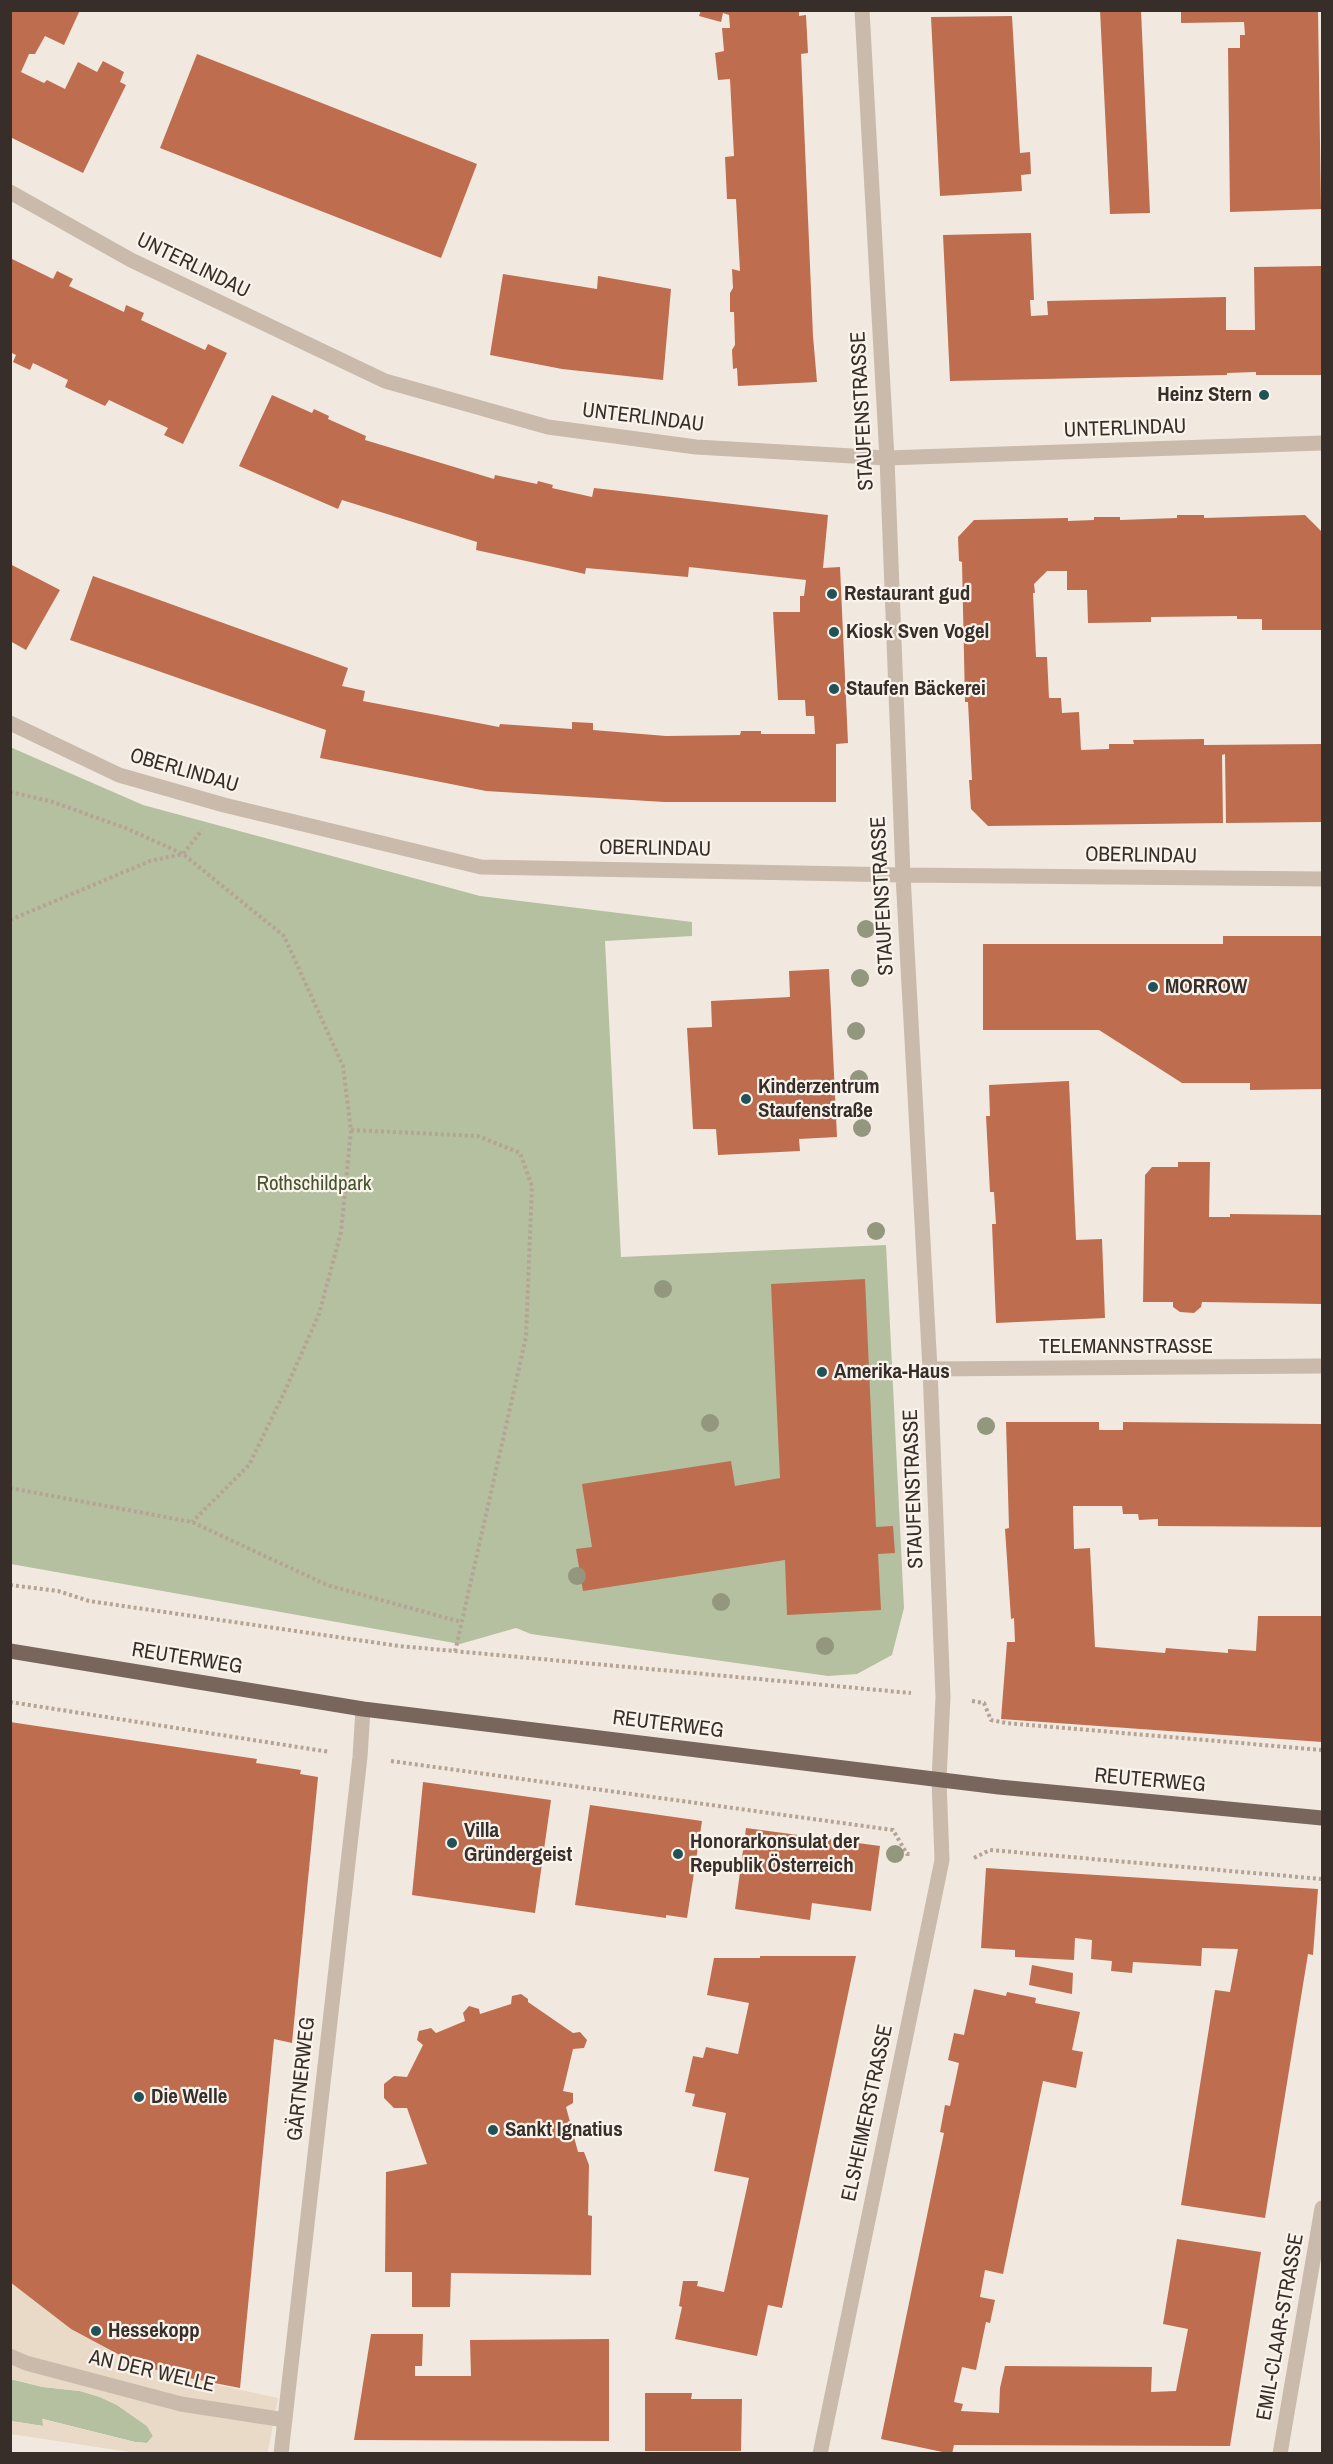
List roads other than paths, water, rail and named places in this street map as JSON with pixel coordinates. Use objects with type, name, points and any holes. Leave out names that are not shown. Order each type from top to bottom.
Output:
[{"type":"main road","name":"REUTERWEG","points":[[10,1651],[363,1710],[939,1780],[1323,1818]]},
{"type":"street","name":"STAUFENSTRASSE","points":[[862,10],[887,458],[903,875],[930,1369],[943,1697],[939,1780]]},
{"type":"street","name":"UNTERLINDAU","points":[[10,192],[131,260],[385,381],[548,427],[696,447],[887,458],[1323,443]]},
{"type":"street","name":"OBERLINDAU","points":[[10,723],[119,775],[224,805],[481,867],[903,875],[1323,879]]},
{"type":"street","name":"TELEMANNSTRASSE","points":[[930,1369],[1323,1366]]},
{"type":"street","name":"GÄRTNERWEG","points":[[281,2454],[360,1757],[363,1710]]},
{"type":"street","name":"ELSHEIMERSTRASSE","points":[[820,2454],[942,1860],[939,1780]]},
{"type":"street","name":"EMIL-CLAAR-STRASSE","points":[[1280,2454],[1323,2208]]},
{"type":"street","name":"AN DER WELLE","points":[[10,2356],[26,2363],[181,2404],[285,2420]]},
{"type":"place","name":"Heinz Stern","points":[[1264,395]]},
{"type":"place","name":"Restaurant gud","points":[[832,594]]},
{"type":"place","name":"Kiosk Sven Vogel","points":[[834,632]]},
{"type":"place","name":"Staufen Bäckerei","points":[[834,689]]},
{"type":"place","name":"MORROW","points":[[1153,987]]},
{"type":"place","name":"Kinderzentrum Staufenstraße","points":[[746,1099]]},
{"type":"place","name":"Amerika-Haus","points":[[822,1372]]},
{"type":"place","name":"Villa Gründergeist","points":[[452,1843]]},
{"type":"place","name":"Honorarkonsulat der Republik Österreich","points":[[678,1854]]},
{"type":"place","name":"Die Welle","points":[[139,2097]]},
{"type":"place","name":"Sankt Ignatius","points":[[493,2130]]},
{"type":"place","name":"Hessekopp","points":[[96,2331]]},
{"type":"park label","name":"Rothschildpark","points":[[314,1184]]}]
